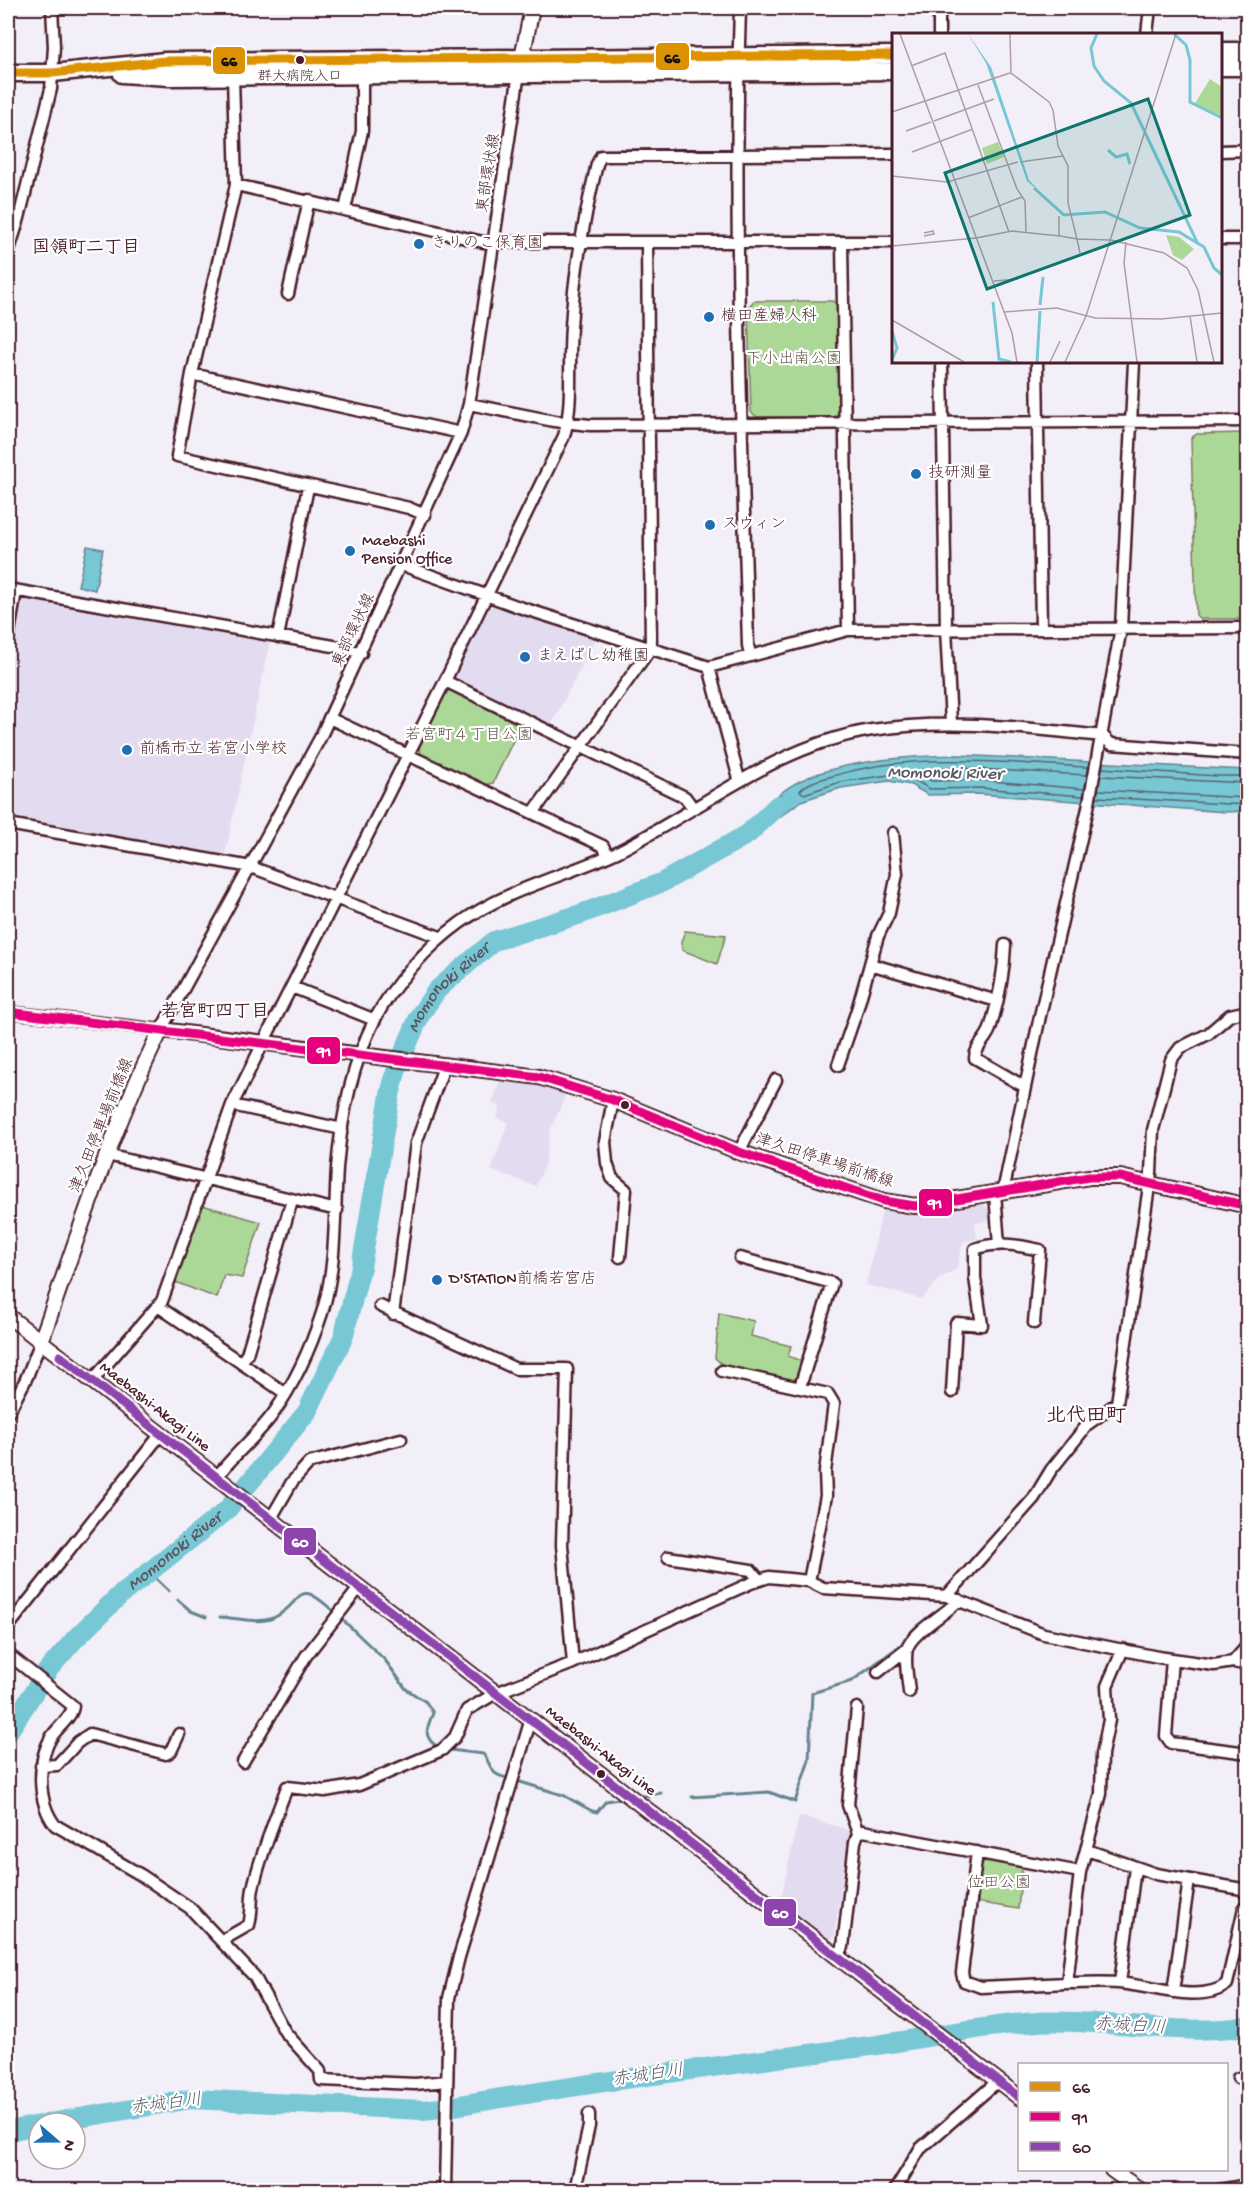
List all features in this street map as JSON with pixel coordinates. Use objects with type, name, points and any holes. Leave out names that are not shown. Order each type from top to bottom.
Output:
[{"type":"highway","points":[[1222,51],[1248,51]]},
{"type":"highway","points":[[739,65],[892,55]]},
{"type":"highway","points":[[62,72],[165,62],[520,66],[739,65],[892,71]]},
{"type":"highway","points":[[8,73],[62,72],[169,77],[362,75],[520,66]]},
{"type":"highway","points":[[1222,67],[1248,67]]},
{"type":"main road","points":[[520,66],[532,8]]},
{"type":"main road","points":[[161,1030],[361,1054]]},
{"type":"main road","name":"津久田停車場前橋線","points":[[41,1341],[107,1155],[142,1069],[161,1030]]},
{"type":"main road","name":"津久田停車場前橋線","points":[[361,1054],[539,1077],[613,1100],[739,1152],[884,1201],[915,1206],[1089,1177],[1120,1177],[1248,1206]]},
{"type":"main road","name":"Maebashi-Akagi Line","points":[[8,1316],[998,2081]]},
{"type":"main road","points":[[998,2081],[1018,2096]]},
{"type":"main road","points":[[1115,2171],[1140,2190]]},
{"type":"street","points":[[8,248],[62,72],[52,8]]},
{"type":"street","points":[[741,8],[739,243],[742,424],[750,655]]},
{"type":"street","points":[[939,8],[939,33]]},
{"type":"street","points":[[1147,33],[1150,8]]},
{"type":"street","name":"東部環状線","points":[[161,1030],[251,867],[329,718],[361,654],[461,433],[469,404],[520,66]]},
{"type":"street","points":[[345,210],[362,130],[362,75]]},
{"type":"street","points":[[232,76],[236,186],[192,374],[177,456],[409,508],[425,515]]},
{"type":"street","points":[[1222,151],[1248,150]]},
{"type":"street","points":[[92,1381],[158,1306],[165,1294],[232,1105],[338,897],[564,436],[568,424],[570,327],[578,244],[597,164],[601,156],[892,154]]},
{"type":"street","points":[[236,186],[309,200],[483,242],[578,244],[892,242]]},
{"type":"street","points":[[288,294],[309,200]]},
{"type":"street","points":[[1222,239],[1248,239]]},
{"type":"street","points":[[842,242],[843,424],[848,630]]},
{"type":"street","points":[[533,813],[651,648],[646,243]]},
{"type":"street","points":[[942,363],[946,629],[951,723]]},
{"type":"street","points":[[1037,363],[1041,628]]},
{"type":"street","points":[[999,1245],[999,1193],[1088,806],[1103,736],[1121,628],[1134,363]]},
{"type":"street","points":[[192,374],[461,433]]},
{"type":"street","points":[[469,404],[568,424],[1037,424],[1248,421]]},
{"type":"street","points":[[278,637],[308,487]]},
{"type":"street","points":[[402,565],[486,596],[709,667],[848,630],[1248,628]]},
{"type":"street","points":[[8,639],[12,590],[345,648],[361,654]]},
{"type":"street","points":[[709,667],[739,779]]},
{"type":"street","points":[[445,681],[686,797],[693,808]]},
{"type":"street","points":[[329,718],[406,756],[603,846],[608,856]]},
{"type":"street","points":[[219,1480],[273,1413],[309,1346],[322,1311],[336,1242],[338,1168],[342,1129],[361,1054],[375,1020],[409,971],[440,937],[482,909],[641,840],[739,779],[811,747],[851,735],[888,728],[951,723],[1103,736],[1111,744],[1248,754]]},
{"type":"street","points":[[8,824],[251,867],[338,897],[440,937]]},
{"type":"street","points":[[838,1065],[880,929],[890,913],[897,879],[893,832]]},
{"type":"street","points":[[1005,945],[997,1001],[989,1031],[976,1050],[975,1058],[1025,1087]]},
{"type":"street","points":[[870,964],[997,1001]]},
{"type":"street","points":[[292,987],[375,1020]]},
{"type":"street","points":[[947,1596],[1034,1498],[1051,1470],[1088,1424],[1118,1402],[1149,1182],[1155,1119],[1172,1056],[1184,1046],[1208,1034],[1230,1015],[1248,1011]]},
{"type":"street","points":[[10,1012],[161,1030]]},
{"type":"street","points":[[393,1314],[417,1143],[440,1063]]},
{"type":"street","points":[[739,1152],[776,1080]]},
{"type":"street","points":[[613,1100],[605,1142],[612,1178],[626,1190],[620,1257]]},
{"type":"street","points":[[232,1105],[342,1129]]},
{"type":"street","points":[[107,1155],[337,1210]]},
{"type":"street","points":[[241,1363],[247,1354],[292,1200]]},
{"type":"street","points":[[952,1392],[956,1323],[982,1324],[975,1278],[975,1249],[1014,1244],[1040,1250],[1034,1323]]},
{"type":"street","points":[[740,1258],[832,1283],[800,1387]]},
{"type":"street","points":[[158,1306],[285,1393]]},
{"type":"street","points":[[380,1306],[516,1369],[567,1369],[562,1545],[573,1663]]},
{"type":"street","points":[[8,1413],[26,1379],[41,1341]]},
{"type":"street","points":[[722,1371],[828,1394],[834,1404],[825,1472],[826,1496],[809,1581]]},
{"type":"street","points":[[8,1627],[160,1435]]},
{"type":"street","points":[[265,1516],[309,1464],[400,1439]]},
{"type":"street","points":[[668,1557],[751,1570],[759,1580]]},
{"type":"street","points":[[221,1941],[249,1925],[254,1910],[253,1888],[261,1855],[287,1787],[326,1791],[359,1785],[442,1750],[455,1737],[467,1710],[496,1693],[573,1663],[769,1577],[809,1581],[824,1588],[947,1596],[1044,1634],[1172,1659],[1214,1665],[1233,1662],[1248,1665]]},
{"type":"street","points":[[243,1762],[306,1656],[359,1588]]},
{"type":"street","points":[[878,1672],[908,1649],[917,1633],[945,1615],[959,1600]]},
{"type":"street","points":[[1233,1662],[1248,1645]]},
{"type":"street","points":[[908,1649],[909,1692]]},
{"type":"street","points":[[1067,1983],[1080,1872],[1101,1794],[1102,1754],[1109,1720],[1107,1686],[1123,1649]]},
{"type":"street","points":[[8,1654],[70,1703],[73,1709],[50,1738],[41,1766],[48,1812],[55,1824],[141,1875],[189,1908],[254,1976],[285,2032],[320,2071],[321,2080],[447,2083]]},
{"type":"street","points":[[1172,1659],[1166,1736],[1171,1743],[1248,1753]]},
{"type":"street","points":[[838,1957],[843,1947],[857,1838],[848,1805],[857,1708]]},
{"type":"street","points":[[445,2190],[449,1998],[456,1967],[531,1719]]},
{"type":"street","points":[[41,1766],[57,1765],[78,1742],[90,1734],[166,1754],[171,1751],[179,1734]]},
{"type":"street","points":[[857,1838],[869,1831],[1080,1872]]},
{"type":"street","points":[[1087,1850],[1135,1868],[1242,1889],[1248,1896]]},
{"type":"street","points":[[976,1852],[962,1973],[964,1982],[981,1987],[1120,1983],[1173,1992],[1217,1992],[1227,1984],[1244,1908],[1248,1903]]},
{"type":"street","points":[[1120,1983],[1135,1868]]},
{"type":"street","points":[[1173,1992],[1189,1880]]},
{"type":"street","points":[[895,2190],[920,2149],[998,2081]]},
{"type":"street","points":[[575,2190],[589,2126],[589,2114]]},
{"type":"street","points":[[1219,2190],[1248,2186]]},
{"type":"shaded area","name":"前橋市立 若宮小学校","points":[[23,596],[270,640],[225,855],[8,816],[8,685]]},
{"type":"shaded area","name":"まえばし幼稚園","points":[[493,606],[596,638],[550,727],[456,681],[454,675],[486,609]]},
{"type":"shaded area","points":[[501,1077],[539,1081],[568,1090],[550,1131],[545,1164],[536,1186],[491,1170],[508,1122],[497,1118],[500,1106],[492,1103]]},
{"type":"shaded area","points":[[982,1203],[989,1209],[990,1220],[975,1223],[977,1239],[963,1241],[957,1269],[938,1280],[922,1299],[866,1285],[883,1207],[924,1212]]},
{"type":"shaded area","points":[[799,1816],[847,1829],[849,1832],[834,1938],[829,1939],[780,1903]]},
{"type":"green space","name":"下小出南公園","points":[[754,301],[833,301],[838,307],[839,412],[835,417],[757,417],[751,412],[748,307]]},
{"type":"green space","points":[[1247,433],[1247,619],[1200,619],[1196,615],[1191,438],[1197,434]]},
{"type":"green space","name":"若宮町４丁目公園","points":[[453,689],[517,719],[520,726],[493,783],[486,785],[421,754],[419,747],[447,691]]},
{"type":"green space","points":[[685,931],[726,935],[717,964],[682,950],[681,942]]},
{"type":"green space","points":[[202,1205],[261,1222],[242,1278],[224,1275],[217,1298],[175,1282]]},
{"type":"green space","points":[[719,1313],[754,1321],[751,1336],[791,1346],[788,1356],[801,1361],[795,1383],[725,1367],[715,1358]]},
{"type":"green space","name":"位田公園","points":[[986,1859],[1022,1868],[1018,1909],[975,1902],[980,1865]]},
{"type":"water","points":[[87,546],[103,549],[95,590],[78,586]]},
{"type":"water","points":[[958,755],[1247,770],[1247,811],[1226,812],[978,794],[928,795],[911,785],[889,781],[841,788],[801,801],[750,839],[774,800],[789,787],[810,777],[860,763]]},
{"type":"waterway","name":"Momonoki River","points":[[8,1732],[48,1670],[75,1639],[119,1596],[226,1511],[307,1412],[343,1338],[361,1267],[390,1095],[397,1068],[420,1015],[437,990],[494,941],[581,914],[663,882],[748,834],[778,805]]},
{"type":"waterway","points":[[150,1573],[169,1591]]},
{"type":"waterway","points":[[220,1617],[254,1621],[267,1620],[283,1612],[305,1594],[312,1595],[334,1612]]},
{"type":"waterway","points":[[178,1600],[191,1611],[206,1617]]},
{"type":"waterway","points":[[345,1622],[385,1660],[406,1689],[426,1702],[433,1713],[427,1734],[435,1745]]},
{"type":"waterway","points":[[692,1797],[769,1792],[795,1802],[809,1760],[812,1693],[852,1681],[901,1645],[905,1638]]},
{"type":"waterway","points":[[450,1750],[483,1754],[494,1772],[507,1778]]},
{"type":"waterway","points":[[517,1781],[563,1795],[597,1812],[606,1801],[619,1799]]},
{"type":"waterway","points":[[644,1796],[661,1793]]},
{"type":"waterway","name":"赤城白川","points":[[87,2117],[191,2099],[423,2110],[1025,2023],[1081,2022],[1192,2030],[1248,2026]]},
{"type":"waterway","name":"赤城白川","points":[[8,2131],[27,2127]]},
{"type":"transit line","name":"66","points":[[8,73],[53,73],[165,61],[892,55]]},
{"type":"transit line","name":"91","points":[[8,1012],[539,1077],[613,1100],[739,1152],[884,1201],[915,1206],[1089,1177],[1120,1177],[1248,1206]]},
{"type":"transit line","name":"60","points":[[60,1356],[1018,2096]]},
{"type":"place","name":"群大病院入口","points":[[300,60]]},
{"type":"place","name":"きりのこ保育園","points":[[419,244]]},
{"type":"place","name":"横田産婦人科","points":[[709,317]]},
{"type":"place","name":"技研測量","points":[[916,474]]},
{"type":"place","name":"スウィン","points":[[710,525]]},
{"type":"place","name":"Maebashi Pension Office","points":[[350,551]]},
{"type":"place","name":"まえばし幼稚園","points":[[525,657]]},
{"type":"place","name":"前橋市立 若宮小学校","points":[[127,750]]},
{"type":"place","name":"D'STATION前橋若宮店","points":[[437,1280]]},
{"type":"district","name":"国領町二丁目","points":[[86,248]]},
{"type":"district","name":"若宮町四丁目","points":[[215,1012]]},
{"type":"district","name":"北代田町","points":[[1086,1417]]}]
